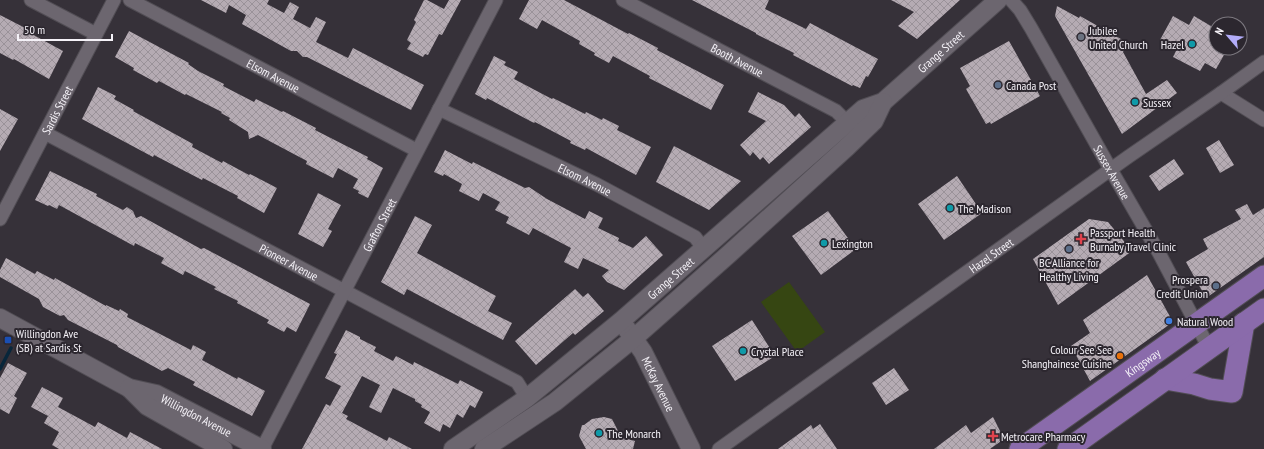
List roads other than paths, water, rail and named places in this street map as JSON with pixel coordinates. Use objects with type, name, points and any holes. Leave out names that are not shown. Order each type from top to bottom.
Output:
[{"type":"main road","name":"Grange Street","points":[[453,449],[527,398],[621,321],[863,109],[883,102],[998,0]]},
{"type":"main road","name":"Grange Street","points":[[484,449],[555,402],[634,338],[847,147],[874,121],[883,102]]},
{"type":"main road","name":"Kingsway","points":[[1020,449],[1264,276]]},
{"type":"main road","points":[[1068,449],[1264,309]]},
{"type":"main road","name":"Willingdon Avenue","points":[[0,318],[129,388],[156,394],[262,449]]},
{"type":"main road","name":"McKay Avenue","points":[[621,321],[643,352],[692,449]]},
{"type":"main road","points":[[1164,379],[1232,392],[1244,323]]},
{"type":"main road","name":"Willingdon Avenue","points":[[129,388],[147,406],[223,449]]},
{"type":"street","points":[[31,0],[96,34]]},
{"type":"street","name":"Sardis Street","points":[[0,219],[114,0]]},
{"type":"street","name":"Elsom Avenue","points":[[130,0],[416,150]]},
{"type":"street","name":"Grafton Street","points":[[262,449],[416,150],[496,0]]},
{"type":"street","name":"Booth Avenue","points":[[623,0],[836,111],[848,123]]},
{"type":"street","name":"Sussex Avenue","points":[[1010,0],[1020,10],[1031,28],[1159,253],[1209,348]]},
{"type":"street","name":"Hazel Street","points":[[719,449],[1264,62]]},
{"type":"street","points":[[1221,94],[1264,120]]},
{"type":"street","name":"Elsom Avenue","points":[[439,109],[596,184],[695,237],[704,249]]},
{"type":"street","name":"Pioneer Avenue","points":[[45,133],[517,382],[527,398]]},
{"type":"waterway","points":[[0,369],[11,348]]},
{"type":"place","name":"Jubilee United Church","points":[[1081,37]]},
{"type":"place","name":"Hazel","points":[[1192,44]]},
{"type":"place","name":"Canada Post","points":[[998,85]]},
{"type":"place","name":"Sussex","points":[[1135,102]]},
{"type":"place","name":"The Madison","points":[[950,208]]},
{"type":"place","name":"Passport Health Burnaby Travel Clinic","points":[[1081,239]]},
{"type":"place","name":"Lexington","points":[[824,243]]},
{"type":"place","name":"BC Alliance for Healthy Living","points":[[1069,249]]},
{"type":"place","name":"Prospera Credit Union","points":[[1216,286]]},
{"type":"place","name":"Natural Wood","points":[[1169,321]]},
{"type":"place","name":"Willingdon Ave (SB) at Sardis St","points":[[8,340]]},
{"type":"place","name":"Crystal Place","points":[[743,351]]},
{"type":"place","name":"Colour See See Shanghainese Cuisine","points":[[1120,356]]},
{"type":"place","name":"The Monarch","points":[[599,433]]},
{"type":"place","name":"Metrocare Pharmacy","points":[[993,436]]}]
